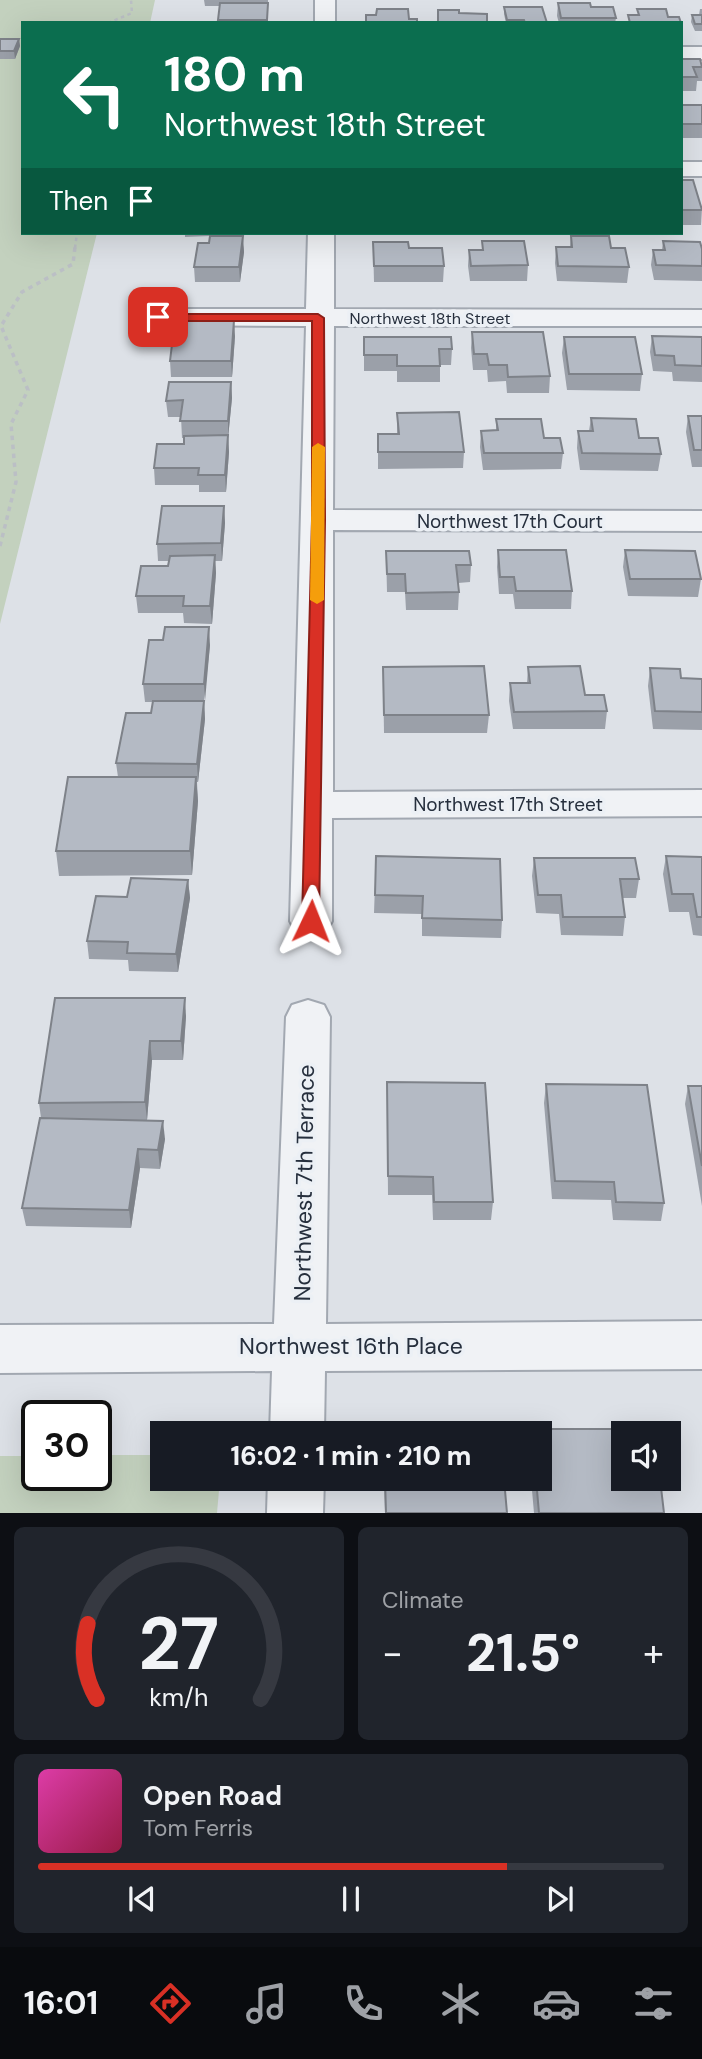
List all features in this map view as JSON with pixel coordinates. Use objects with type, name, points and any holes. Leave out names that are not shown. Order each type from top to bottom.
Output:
[{"type":"street","points":[[325,0],[325,21]]},
{"type":"street","points":[[683,53],[702,53]]},
{"type":"street","points":[[683,169],[702,169]]},
{"type":"street","points":[[311,921],[321,235]]},
{"type":"street","name":"Northwest 18th Street","points":[[158,317],[702,318]]},
{"type":"street","name":"Northwest 17th Court","points":[[318,520],[702,521]]},
{"type":"street","name":"Northwest 17th Street","points":[[314,804],[702,803]]},
{"type":"street","name":"Northwest 7th Terrace","points":[[297,1421],[308,1017]]},
{"type":"street","name":"Northwest 16th Place","points":[[0,1349],[702,1345]]},
{"type":"street","points":[[295,1513],[296,1491]]},
{"type":"path","points":[[113,21],[132,13],[131,0]]},
{"type":"path","points":[[0,546],[16,482],[10,424],[28,390],[1,326],[22,292],[73,264],[77,235]]},
{"type":"green space","points":[[0,0],[155,0],[150,21],[21,21],[21,235],[97,235],[0,624]]},
{"type":"green space","points":[[112,1455],[150,1455],[150,1491],[219,1491],[217,1513],[0,1513],[0,1456],[21,1456],[21,1491],[112,1491]]},
{"type":"building","points":[[220,3],[268,3],[267,20],[218,20]]},
{"type":"building","points":[[558,3],[590,3],[591,7],[613,7],[616,18],[561,18]]},
{"type":"building","points":[[504,7],[542,7],[546,21],[524,21],[507,20]]},
{"type":"building","points":[[377,9],[408,9],[409,19],[417,21],[366,21],[366,15],[376,15]]},
{"type":"building","points":[[637,9],[666,9],[668,17],[679,17],[680,21],[630,21],[628,15],[639,15]]},
{"type":"building","points":[[438,10],[487,14],[487,21],[438,21]]},
{"type":"building","points":[[692,15],[702,15],[702,24],[695,24]]},
{"type":"building","points":[[0,39],[19,39],[14,51],[0,51]]},
{"type":"building","points":[[683,59],[700,59],[702,67],[693,67],[697,77],[683,77]]},
{"type":"building","points":[[683,105],[702,105],[702,124],[683,124]]},
{"type":"building","points":[[683,180],[693,180],[702,210],[683,210]]},
{"type":"building","points":[[210,236],[243,236],[239,267],[194,267],[198,243],[209,243]]},
{"type":"building","points":[[571,236],[609,236],[611,248],[625,248],[629,267],[558,266],[556,247],[572,247]]},
{"type":"building","points":[[482,241],[524,241],[528,265],[471,266],[469,250],[483,250]]},
{"type":"building","points":[[663,241],[700,242],[702,266],[656,265],[653,250],[665,250]]},
{"type":"building","points":[[373,242],[408,242],[409,248],[442,248],[444,266],[374,266]]},
{"type":"building","points":[[175,320],[234,320],[231,361],[170,361]]},
{"type":"building","points":[[472,332],[543,332],[550,376],[508,377],[507,365],[489,365],[487,354],[474,354]]},
{"type":"building","points":[[652,336],[702,337],[702,366],[675,365],[674,356],[655,355]]},
{"type":"building","points":[[364,337],[451,337],[452,349],[439,349],[440,366],[397,366],[397,355],[364,355]]},
{"type":"building","points":[[564,337],[635,337],[642,374],[569,374]]},
{"type":"building","points":[[169,382],[231,382],[228,421],[180,421],[183,400],[166,401]]},
{"type":"building","points":[[459,412],[464,452],[378,452],[378,434],[399,434],[397,413]]},
{"type":"building","points":[[688,416],[702,416],[702,450],[694,450]]},
{"type":"building","points":[[591,418],[636,419],[639,438],[658,438],[661,454],[582,453],[578,431],[593,431]]},
{"type":"building","points":[[496,419],[541,419],[544,438],[560,438],[563,453],[484,453],[481,431],[498,430]]},
{"type":"building","points":[[228,435],[225,475],[198,475],[199,468],[154,468],[157,444],[184,444],[184,436]]},
{"type":"building","points":[[162,506],[224,506],[221,543],[157,544]]},
{"type":"building","points":[[498,550],[566,550],[572,591],[516,591],[514,577],[500,577]]},
{"type":"building","points":[[625,550],[695,551],[701,579],[630,579]]},
{"type":"building","points":[[386,551],[469,551],[471,565],[456,565],[459,592],[406,593],[405,574],[387,574]]},
{"type":"building","points":[[215,555],[210,606],[183,606],[184,596],[136,596],[141,566],[168,566],[170,556]]},
{"type":"building","points":[[165,627],[209,627],[204,684],[143,684],[149,640],[163,640]]},
{"type":"building","points":[[484,666],[489,715],[384,715],[383,667]]},
{"type":"building","points":[[580,666],[585,695],[604,695],[607,711],[514,712],[510,683],[530,683],[528,667]]},
{"type":"building","points":[[650,668],[680,669],[681,678],[702,679],[702,712],[655,711]]},
{"type":"building","points":[[153,701],[204,701],[197,764],[116,763],[126,713],[151,713]]},
{"type":"building","points":[[68,777],[196,777],[190,851],[56,851]]},
{"type":"building","points":[[376,856],[500,859],[502,920],[422,918],[423,896],[375,895]]},
{"type":"building","points":[[666,856],[702,857],[702,917],[697,917],[693,894],[672,894]]},
{"type":"building","points":[[534,858],[635,858],[639,879],[620,879],[625,917],[563,917],[561,895],[538,895]]},
{"type":"building","points":[[131,878],[188,880],[176,954],[127,953],[128,942],[87,941],[96,896],[127,897]]},
{"type":"building","points":[[55,998],[185,998],[181,1041],[150,1041],[145,1102],[39,1103]]},
{"type":"building","points":[[387,1082],[485,1083],[493,1202],[434,1202],[433,1177],[388,1176]]},
{"type":"building","points":[[546,1084],[647,1085],[664,1203],[616,1202],[614,1182],[555,1181]]},
{"type":"building","points":[[688,1086],[702,1086],[702,1166]]},
{"type":"building","points":[[40,1118],[163,1121],[158,1150],[138,1149],[129,1210],[22,1208]]},
{"type":"building","points":[[552,1429],[611,1429],[611,1491],[661,1491],[664,1513],[539,1513],[537,1491],[552,1491]]},
{"type":"building","points":[[385,1491],[505,1491],[507,1513],[386,1513]]},
{"type":"slow traffic","points":[[317,600],[318,447]]},
{"type":"route","points":[[158,317],[318,318],[318,520],[311,921]]}]
